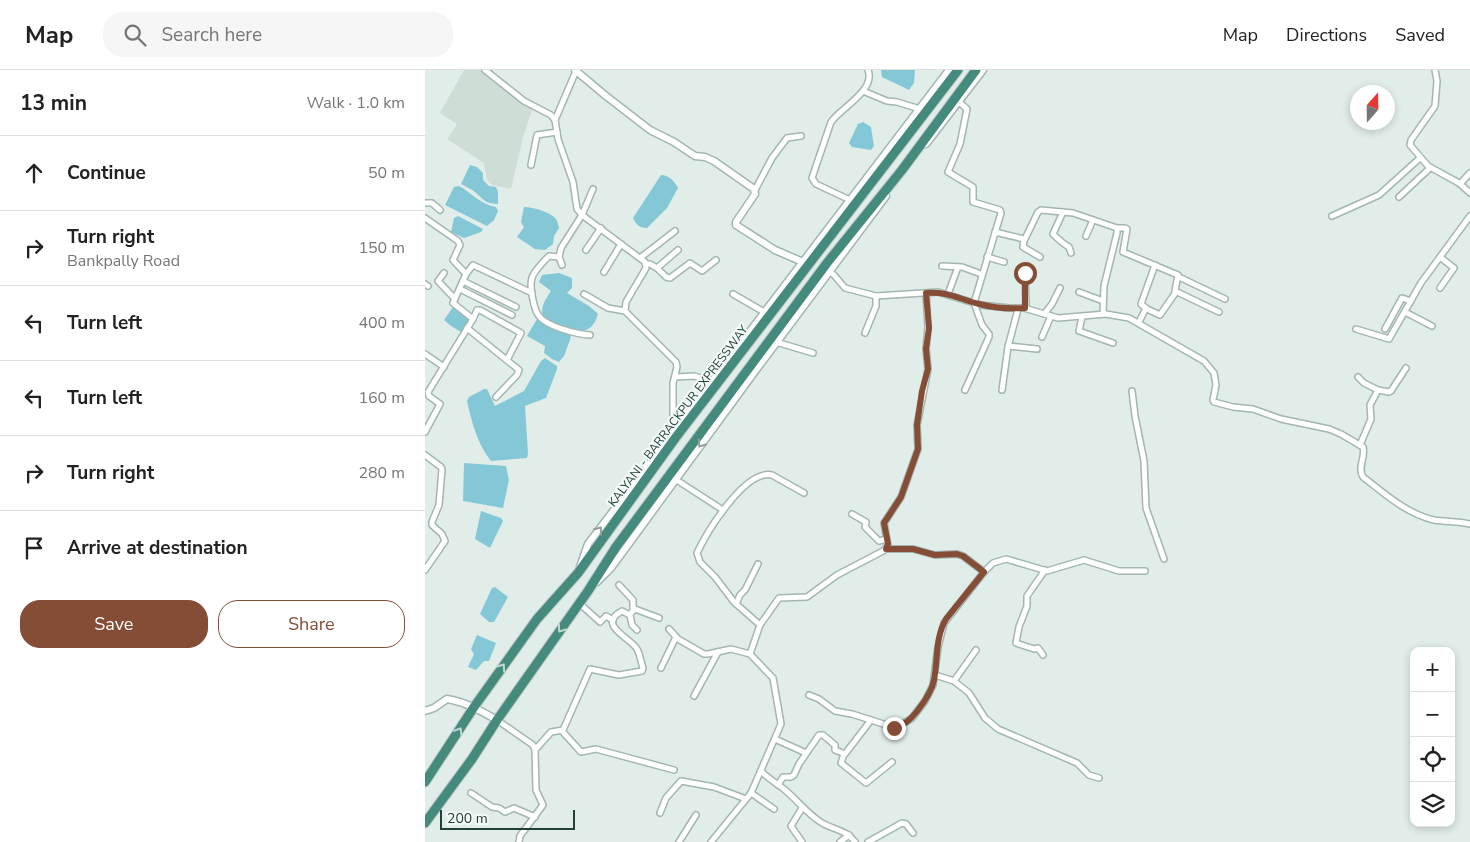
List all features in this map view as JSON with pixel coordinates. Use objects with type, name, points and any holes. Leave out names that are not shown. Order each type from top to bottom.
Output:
[{"type":"highway","name":"KALYANI - BARRACKPUR EXPRESSWAY","points":[[425,782],[474,707],[537,619],[578,573],[676,436],[958,70]]},
{"type":"highway","points":[[425,823],[472,759],[497,720],[588,591],[616,547],[827,263],[902,170],[976,70]]},
{"type":"street","points":[[485,70],[524,101],[551,115],[555,120],[558,140],[573,182],[577,209],[582,215],[646,264],[657,268],[666,277],[670,278],[690,263],[701,271],[716,260]]},
{"type":"street","points":[[850,200],[816,184],[812,178],[831,122],[863,91],[870,77],[868,70]]},
{"type":"street","points":[[578,573],[589,544],[949,70]]},
{"type":"street","points":[[588,591],[611,568],[829,271],[983,70]]},
{"type":"street","points":[[1435,70],[1437,81],[1435,106],[1410,142],[1411,148],[1429,168],[1460,184],[1470,193]]},
{"type":"street","points":[[555,120],[575,71],[650,130],[674,142],[695,156],[705,156],[714,161],[755,190]]},
{"type":"street","points":[[863,91],[887,101],[920,109]]},
{"type":"street","points":[[959,102],[967,109],[960,144],[948,172],[973,186],[973,202],[1001,210],[974,303],[982,325],[989,335],[965,390]]},
{"type":"street","points":[[531,165],[537,135],[557,132]]},
{"type":"street","points":[[801,136],[787,138],[772,158],[755,190],[755,194],[736,222],[736,226],[775,250],[803,262]]},
{"type":"street","points":[[1332,216],[1379,195],[1420,158]]},
{"type":"street","points":[[1399,197],[1429,168]]},
{"type":"street","points":[[1460,184],[1470,173]]},
{"type":"street","points":[[562,265],[559,258],[561,248],[582,215],[593,189]]},
{"type":"street","points":[[425,204],[432,203],[440,210]]},
{"type":"street","points":[[1040,257],[1023,247],[1039,210],[1063,212],[1128,230],[1123,252],[1155,265],[1225,299]]},
{"type":"street","points":[[1063,212],[1053,234],[1059,238],[1062,244],[1069,247],[1071,253]]},
{"type":"street","points":[[1356,329],[1387,340],[1440,257],[1470,216]]},
{"type":"street","points":[[425,218],[458,241],[460,244],[453,260],[466,274]]},
{"type":"street","points":[[1086,236],[1093,220]]},
{"type":"street","points":[[586,250],[601,228]]},
{"type":"street","points":[[1103,314],[1104,286],[1117,234],[1121,228]]},
{"type":"street","points":[[640,258],[675,231]]},
{"type":"street","points":[[995,232],[1024,241]]},
{"type":"street","points":[[604,272],[621,244]]},
{"type":"street","points":[[657,268],[678,250]]},
{"type":"street","points":[[559,258],[549,256],[544,260],[532,278],[532,293],[538,316],[546,322],[577,334],[590,335]]},
{"type":"street","points":[[987,257],[1004,262]]},
{"type":"street","points":[[1440,257],[1453,268],[1441,288]]},
{"type":"street","points":[[625,311],[626,302],[646,268],[646,264]]},
{"type":"street","points":[[473,319],[453,303],[466,274],[473,265],[532,293]]},
{"type":"street","points":[[1155,265],[1140,302],[1146,308],[1160,315],[1176,292],[1174,289],[1179,277]]},
{"type":"street","points":[[942,266],[958,267],[981,274]]},
{"type":"street","points":[[948,294],[958,267]]},
{"type":"street","points":[[829,271],[845,288],[877,296],[938,292],[974,303],[993,307],[1025,308],[1062,319],[1103,314],[1119,316],[1139,322],[1204,361],[1214,373],[1216,386],[1214,402],[1233,407],[1253,409],[1281,419],[1329,429],[1363,447],[1365,452],[1361,467],[1363,478],[1405,508],[1415,514],[1435,520],[1470,524]]},
{"type":"street","points":[[444,273],[438,280],[455,299]]},
{"type":"street","points":[[1025,273],[1025,308]]},
{"type":"street","points":[[463,281],[516,307]]},
{"type":"street","points":[[1045,313],[1053,304],[1060,288]]},
{"type":"street","points":[[460,289],[512,315]]},
{"type":"street","points":[[1079,292],[1103,301]]},
{"type":"street","points":[[1176,292],[1219,312]]},
{"type":"street","points":[[886,549],[888,544],[884,523],[901,497],[918,449],[917,425],[922,391],[928,369],[926,349],[929,328],[926,293]]},
{"type":"street","points":[[584,294],[608,308],[625,311],[677,362],[673,383],[673,426],[675,431]]},
{"type":"street","points":[[733,294],[764,312]]},
{"type":"street","points":[[865,334],[876,306],[877,296]]},
{"type":"street","points":[[1385,329],[1402,298],[1411,301]]},
{"type":"street","points":[[1139,322],[1146,308]]},
{"type":"street","points":[[1002,390],[1008,346],[1018,309]]},
{"type":"street","points":[[425,432],[440,404],[429,396],[428,392],[477,310],[521,333],[507,360]]},
{"type":"street","points":[[1405,312],[1432,326]]},
{"type":"street","points":[[1042,336],[1051,316]]},
{"type":"street","points":[[1082,317],[1079,331],[1113,344]]},
{"type":"street","points":[[467,328],[518,369],[518,372],[496,397]]},
{"type":"street","points":[[776,342],[813,353]]},
{"type":"street","points":[[1008,346],[1037,349]]},
{"type":"street","points":[[425,354],[444,367]]},
{"type":"street","points":[[1358,377],[1364,383],[1378,390],[1389,392],[1406,368]]},
{"type":"street","points":[[675,376],[694,376],[711,382]]},
{"type":"street","points":[[1360,445],[1371,419],[1370,405],[1378,390]]},
{"type":"street","points":[[1132,391],[1135,416],[1145,461],[1146,508],[1163,559]]},
{"type":"street","points":[[425,455],[442,469],[439,505],[432,525],[442,534],[445,541],[425,570]]},
{"type":"street","points":[[760,625],[736,604],[715,577],[700,562],[697,556],[698,550],[723,510],[752,480],[768,474],[776,476],[804,492]]},
{"type":"street","points":[[675,479],[723,510]]},
{"type":"street","points":[[852,514],[866,522],[865,527],[879,541],[887,539]]},
{"type":"street","points":[[750,654],[760,625],[779,598],[807,597],[837,575],[886,549],[913,549],[935,555],[957,554],[963,556],[984,572]]},
{"type":"street","points":[[809,695],[819,699],[835,711],[852,714],[894,728],[908,722],[925,700],[933,684],[942,627],[946,619],[984,572],[993,563],[1003,559],[1045,570],[1084,560],[1119,571],[1145,571]]},
{"type":"street","points":[[736,604],[758,564]]},
{"type":"street","points":[[1043,656],[1037,648],[1034,649],[1016,643],[1018,630],[1027,606],[1027,596],[1045,570]]},
{"type":"street","points":[[619,585],[633,600],[633,609],[629,615]]},
{"type":"street","points":[[579,603],[600,622],[606,616],[613,620]]},
{"type":"street","points":[[633,609],[659,618]]},
{"type":"street","points":[[562,731],[590,669],[619,675],[643,670],[637,648],[614,627],[613,620],[620,611],[629,615],[632,625],[637,630]]},
{"type":"street","points":[[669,629],[676,637],[704,654],[731,649],[750,654],[771,676],[774,682],[781,722],[775,739],[751,793],[711,842]]},
{"type":"street","points":[[661,668],[676,637]]},
{"type":"street","points":[[954,681],[976,650]]},
{"type":"street","points":[[693,696],[718,652]]},
{"type":"street","points":[[935,675],[954,681],[972,696],[985,718],[998,729],[1077,763],[1089,775],[1099,778]]},
{"type":"street","points":[[425,711],[434,708],[447,699],[459,700],[497,720],[530,741],[535,750],[536,790],[543,802],[541,809],[521,836],[519,842]]},
{"type":"street","points":[[871,720],[847,753],[844,754],[841,763],[864,783],[867,783],[892,762]]},
{"type":"street","points":[[535,750],[551,732],[562,731]]},
{"type":"street","points":[[562,731],[581,752],[596,749],[675,770]]},
{"type":"street","points":[[778,785],[783,777],[794,775],[821,734],[835,745],[835,750],[844,754]]},
{"type":"street","points":[[775,739],[807,753]]},
{"type":"street","points":[[761,771],[823,824],[849,835],[855,842]]},
{"type":"street","points":[[661,813],[665,798],[681,781],[718,788],[746,799]]},
{"type":"street","points":[[471,793],[492,807],[499,808],[505,812],[514,808],[535,817]]},
{"type":"street","points":[[751,793],[774,809]]},
{"type":"street","points":[[802,808],[791,826],[802,842]]},
{"type":"street","points":[[679,842],[696,816]]},
{"type":"street","points":[[868,842],[902,823],[906,824],[913,833]]},
{"type":"street","points":[[840,842],[849,835]]},
{"type":"shaded area","points":[[464,70],[482,70],[525,104],[533,107],[523,137],[511,189],[492,185],[487,180],[484,163],[447,139],[457,124],[440,113]]},
{"type":"water","points":[[881,70],[915,70],[914,83],[909,90],[882,77]]},
{"type":"water","points":[[863,122],[871,127],[874,146],[871,150],[852,147],[849,143],[858,124]]},
{"type":"water","points":[[470,165],[477,167],[483,173],[483,180],[489,186],[496,187],[498,204],[485,201],[473,190],[461,184]]},
{"type":"water","points":[[661,175],[671,179],[678,188],[667,208],[647,228],[642,227],[633,218]]},
{"type":"water","points":[[459,186],[481,201],[496,207],[498,211],[494,220],[487,226],[445,205],[454,187]]},
{"type":"water","points":[[524,207],[546,212],[557,220],[559,228],[554,236],[553,244],[545,250],[535,249],[517,237],[524,227],[521,222]]},
{"type":"water","points":[[458,216],[483,229],[481,232],[464,238],[451,232],[454,218]]},
{"type":"water","points":[[559,273],[572,278],[572,288],[567,293],[589,306],[598,314],[594,323],[583,331],[568,328],[544,319],[542,308],[551,291],[539,282],[542,275]]},
{"type":"water","points":[[453,307],[456,307],[472,319],[466,330],[461,332],[444,320]]},
{"type":"water","points":[[537,319],[569,334],[571,337],[564,356],[559,362],[544,353],[545,346],[527,336]]},
{"type":"water","points":[[545,358],[557,366],[557,369],[546,398],[525,406],[527,458],[491,461],[482,447],[476,432],[467,401],[469,397],[487,389],[495,406],[524,391],[541,361]]},
{"type":"water","points":[[464,463],[506,466],[509,480],[503,508],[463,501]]},
{"type":"water","points":[[481,511],[501,518],[503,521],[490,548],[475,539]]},
{"type":"water","points":[[495,587],[508,597],[494,622],[489,622],[480,614],[492,588]]},
{"type":"water","points":[[477,635],[496,643],[489,661],[484,661],[476,670],[468,667],[474,654],[471,649]]},
{"type":"route","points":[[894,728],[908,722],[925,700],[933,684],[942,627],[946,619],[984,572],[963,556],[957,554],[935,555],[913,549],[886,549],[888,544],[884,523],[901,497],[919,446],[917,425],[922,391],[928,369],[926,349],[929,328],[926,293],[944,293],[993,307],[1025,308],[1025,273]]}]
